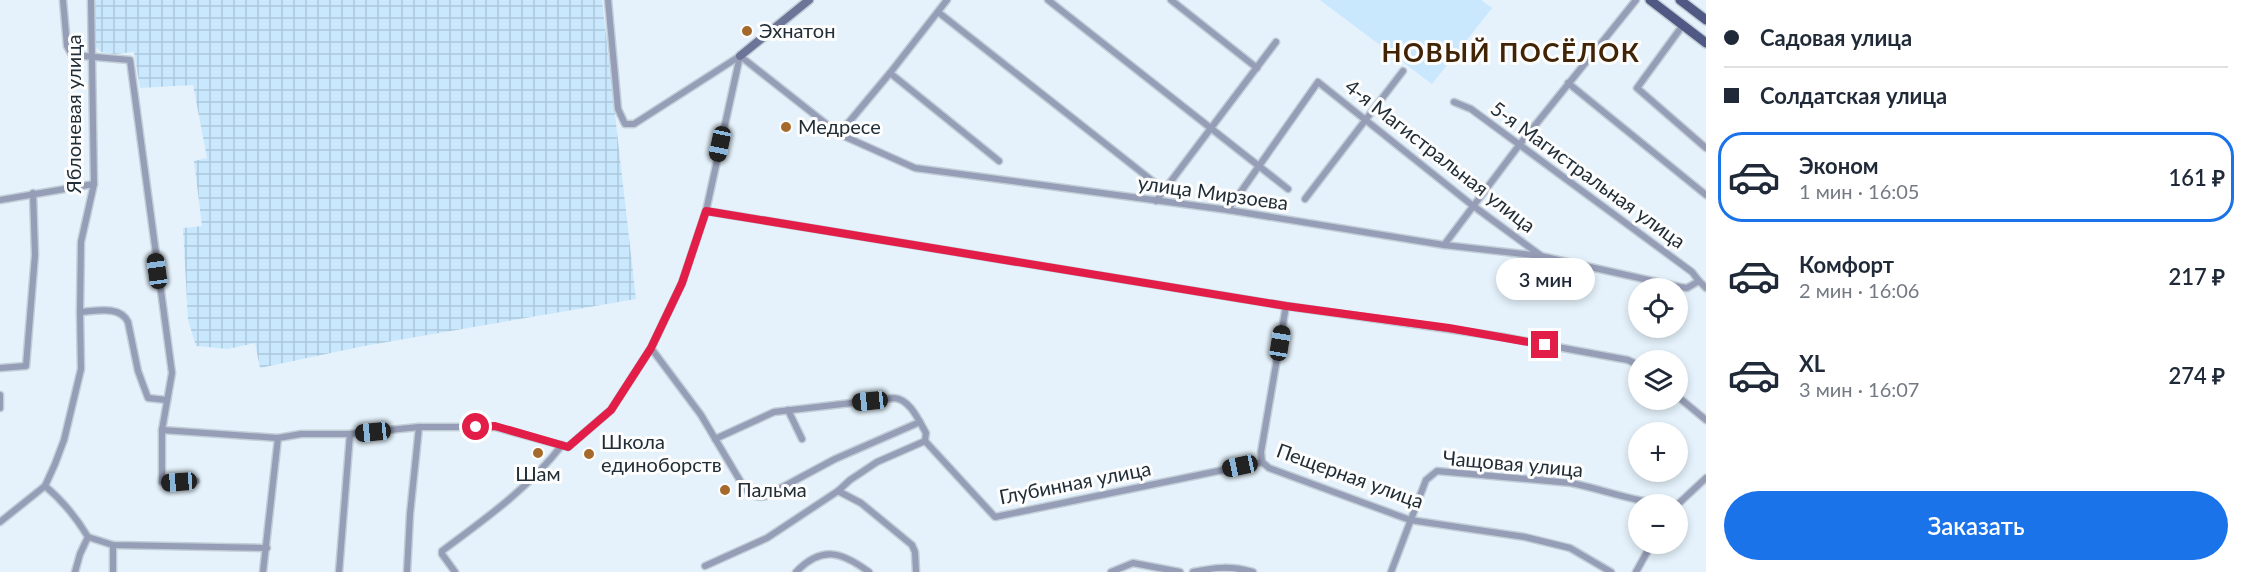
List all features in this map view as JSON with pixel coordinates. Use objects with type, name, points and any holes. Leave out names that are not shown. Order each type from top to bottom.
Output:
[{"type":"main road","points":[[1650,0],[1706,43]]},
{"type":"main road","points":[[1680,0],[1706,20]]},
{"type":"street","points":[[63,0],[67,46],[72,55],[130,60],[172,374],[162,430],[162,483],[196,481]]},
{"type":"street","name":"Яблоневая улица","points":[[0,522],[45,486],[64,440],[81,369],[81,242],[94,184],[91,0]]},
{"type":"street","points":[[608,0],[618,109],[626,124],[634,124],[740,56],[809,0]]},
{"type":"street","points":[[839,134],[947,0]]},
{"type":"street","points":[[1048,0],[1288,189]]},
{"type":"street","points":[[1171,0],[1257,68]]},
{"type":"street","points":[[1444,245],[1472,205],[1636,0]]},
{"type":"street","points":[[938,12],[1164,190]]},
{"type":"street","points":[[1683,25],[1637,88],[1706,148]]},
{"type":"street","points":[[1156,201],[1276,42]]},
{"type":"street","points":[[162,430],[278,438],[302,434],[350,434],[419,427],[495,426],[568,447],[611,410],[651,348],[682,283],[706,211],[740,56]]},
{"type":"street","name":"улица Мирзоева","points":[[740,56],[839,134],[915,168],[1228,210],[1444,245],[1541,256],[1680,287],[1687,288],[1699,281]]},
{"type":"street","points":[[1305,199],[1402,71]]},
{"type":"street","points":[[890,73],[999,161]]},
{"type":"street","name":"4-я Магистральная улица","points":[[1259,166],[1318,82],[1472,205],[1541,256]]},
{"type":"street","points":[[1568,83],[1706,195]]},
{"type":"street","name":"5-я Магистральная улица","points":[[1454,102],[1471,109],[1520,144],[1692,272],[1699,281]]},
{"type":"street","points":[[1228,210],[1259,166]]},
{"type":"street","points":[[0,200],[94,184]]},
{"type":"street","points":[[0,368],[26,366],[35,255],[33,193]]},
{"type":"street","points":[[706,211],[1286,306],[1503,337],[1628,360]]},
{"type":"street","points":[[1699,281],[1706,288]]},
{"type":"street","name":"Пещерная улица","points":[[1286,306],[1261,452],[1262,462],[1269,468],[1410,520],[1525,537],[1570,548],[1611,572]]},
{"type":"street","points":[[80,312],[118,311],[125,315],[138,371],[148,398],[167,400]]},
{"type":"street","points":[[651,348],[700,415],[746,489],[751,495],[759,498],[855,449],[920,422]]},
{"type":"street","points":[[0,395],[0,408]]},
{"type":"street","points":[[705,566],[766,538],[838,491],[877,462],[925,441],[927,433],[901,398],[774,412],[715,439]]},
{"type":"street","points":[[1688,405],[1706,420]]},
{"type":"street","points":[[788,410],[802,439]]},
{"type":"street","points":[[407,572],[419,427]]},
{"type":"street","points":[[339,572],[350,434]]},
{"type":"street","points":[[263,572],[278,438]]},
{"type":"street","name":"Глубинная улица","points":[[925,441],[995,517],[1262,462]]},
{"type":"street","points":[[454,572],[442,555],[442,551],[509,500],[545,467],[562,445]]},
{"type":"street","name":"Чащовая улица","points":[[1391,572],[1426,480],[1437,471],[1571,483],[1628,498]]},
{"type":"street","points":[[1688,495],[1706,478]]},
{"type":"street","points":[[45,486],[63,501],[88,537],[113,545],[267,548]]},
{"type":"street","points":[[838,491],[861,503],[912,545],[915,552],[916,572]]},
{"type":"street","points":[[75,572],[88,537]]},
{"type":"street","points":[[113,545],[113,572]]},
{"type":"street","points":[[796,572],[812,558],[821,554],[835,554],[854,561],[869,572]]},
{"type":"street","points":[[1636,572],[1646,554]]},
{"type":"street","points":[[1111,572],[1133,563],[1180,572]]},
{"type":"street","points":[[1193,572],[1236,567],[1253,572]]},
{"type":"shaded area","points":[[94,0],[602,0],[636,299],[364,346],[260,368],[255,343],[228,349],[196,346],[188,320],[183,228],[202,226],[194,161],[207,158],[193,85],[140,88],[134,52],[115,54],[101,52],[95,46]]},
{"type":"shaded area","points":[[1320,0],[1481,0],[1492,8],[1432,84]]},
{"type":"place","name":"Эхнатон","points":[[747,31]]},
{"type":"place","name":"Медресе","points":[[786,127]]},
{"type":"place","name":"Шам","points":[[538,453]]},
{"type":"place","name":"Школа единоборств","points":[[589,454]]},
{"type":"place","name":"Пальма","points":[[725,490]]},
{"type":"district","name":"НОВЫЙ ПОСЁЛОК","points":[[1511,53]]},
{"type":"route","points":[[476,427],[495,426],[568,447],[611,410],[663,326],[682,283],[706,211],[1286,306],[1449,328],[1545,345]]}]
